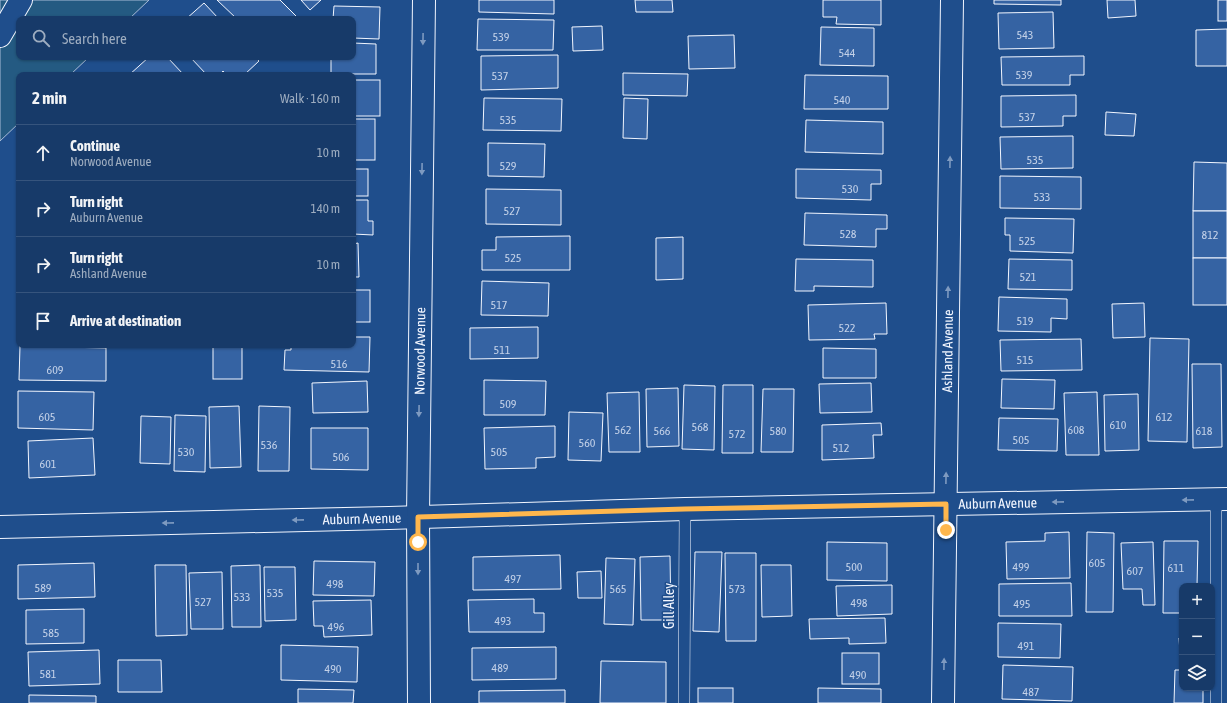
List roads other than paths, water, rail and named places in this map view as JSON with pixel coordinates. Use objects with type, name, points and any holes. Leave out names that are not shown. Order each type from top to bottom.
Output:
[{"type":"street","points":[[0,36],[22,0]]},
{"type":"street","name":"Norwood Avenue","points":[[419,703],[418,517],[424,0]]},
{"type":"street","name":"Ashland Avenue","points":[[944,703],[952,0]]},
{"type":"street","name":"Auburn Avenue","points":[[0,527],[685,509],[1222,499]]},
{"type":"lane","points":[[1216,703],[1222,499]]},
{"type":"lane","name":"Gill Alley","points":[[684,703],[685,509]]}]
